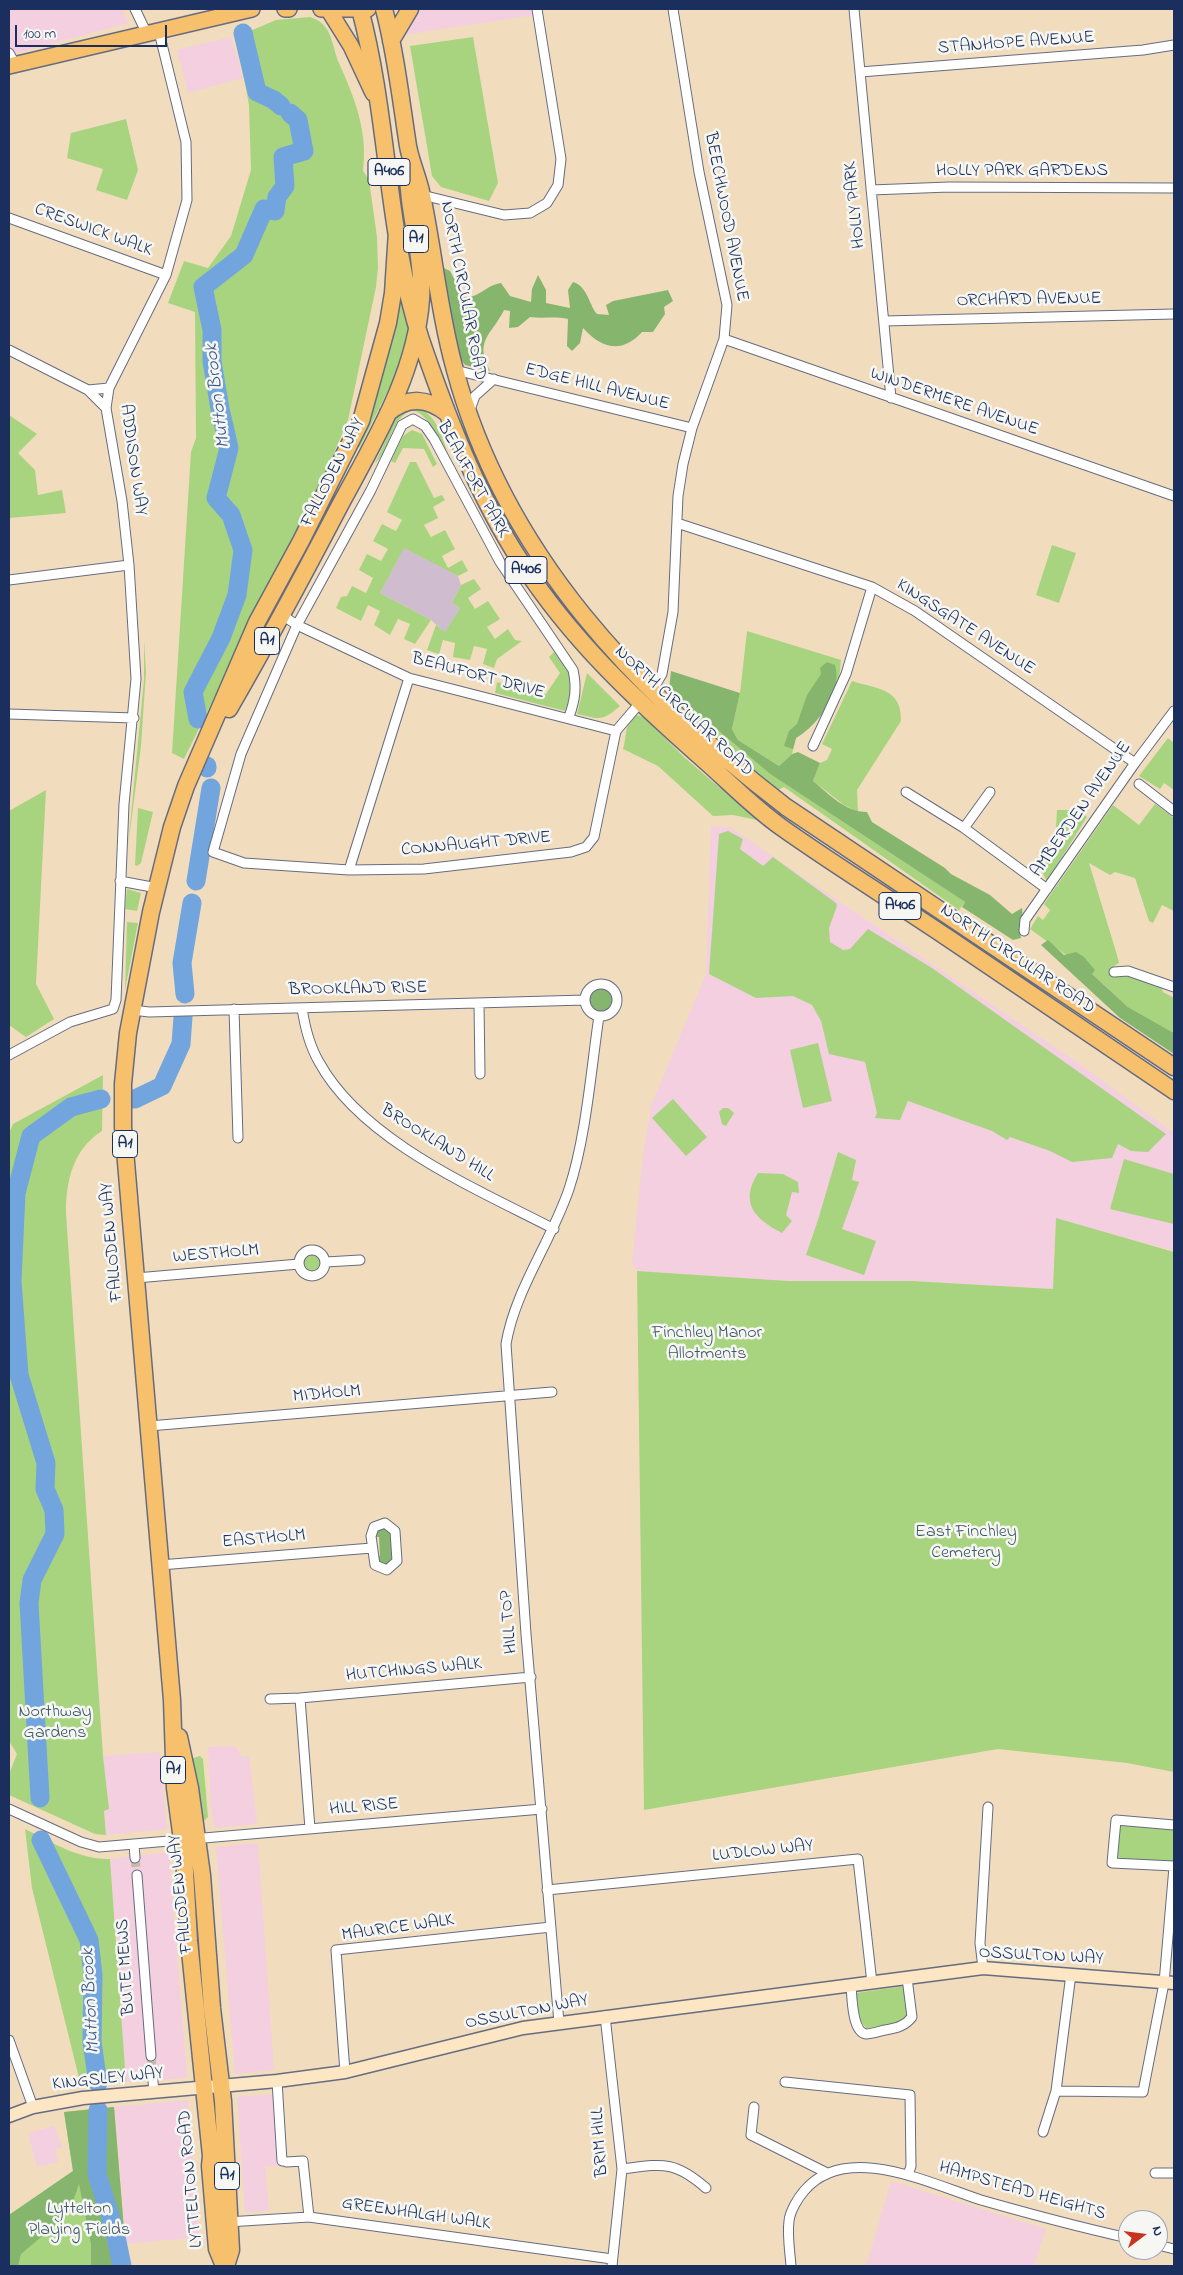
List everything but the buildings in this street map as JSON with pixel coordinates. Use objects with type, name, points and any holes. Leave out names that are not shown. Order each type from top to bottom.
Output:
[{"type":"highway","name":"NORTH CIRCULAR ROAD","points":[[360,9],[370,50],[381,112],[402,267],[418,327],[448,414],[479,486],[519,560],[548,601],[583,645],[639,704],[778,825],[1174,1091]]},
{"type":"highway","name":"NORTH CIRCULAR ROAD","points":[[384,9],[409,150],[422,195],[455,370],[484,453],[506,500],[562,590],[600,636],[652,691],[731,764],[786,807],[1174,1067]]},
{"type":"highway","points":[[391,41],[408,12]]},
{"type":"highway","name":"FALLODEN WAY","points":[[186,786],[282,615],[388,413],[407,369],[418,327],[421,278],[409,192],[409,150]]},
{"type":"highway","name":"FALLODEN WAY","points":[[212,2086],[212,2008],[202,1876],[188,1838],[190,1788],[172,1700],[123,1118],[123,1084],[132,1010],[157,888],[186,786],[266,606],[301,542],[361,421],[388,323],[393,293],[397,231]]},
{"type":"highway","points":[[388,413],[401,404],[415,400],[432,404],[448,414]]},
{"type":"highway","points":[[266,606],[282,615]]},
{"type":"highway","name":"LYTTELTON ROAD","points":[[212,2086],[222,2222],[231,2250],[225,2266]]},
{"type":"main road","points":[[11,61],[153,33],[252,9]]},
{"type":"main road","points":[[326,9],[368,9]]},
{"type":"main road","name":"A406","points":[[326,9],[351,46],[381,112]]},
{"type":"street","name":"ADDISON WAY","points":[[9,1055],[70,1022],[114,1009],[118,984],[120,881],[124,806],[134,718],[136,646],[122,502],[106,408],[109,388],[166,275],[188,200],[186,142],[153,33],[136,9]]},
{"type":"street","points":[[422,195],[504,215],[530,213],[547,203],[558,185],[561,160],[537,9]]},
{"type":"street","name":"BEECHWOOD AVENUE","points":[[652,691],[662,674],[673,612],[678,496],[692,428],[724,339],[727,305],[699,172],[673,9]]},
{"type":"street","name":"HOLLY PARK","points":[[854,9],[891,398]]},
{"type":"street","name":"STANHOPE AVENUE","points":[[860,72],[1143,50],[1174,45]]},
{"type":"street","name":"HOLLY PARK GARDENS","points":[[871,190],[949,187],[1174,188]]},
{"type":"street","name":"CRESWICK WALK","points":[[9,218],[166,275]]},
{"type":"street","name":"ORCHARD AVENUE","points":[[884,321],[1174,314]]},
{"type":"street","name":"WINDERMERE AVENUE","points":[[724,339],[1174,496]]},
{"type":"street","points":[[9,350],[88,390],[106,408]]},
{"type":"street","name":"EDGE HILL AVENUE","points":[[455,370],[692,428]]},
{"type":"street","points":[[470,416],[470,405],[475,396],[494,379]]},
{"type":"street","points":[[88,390],[109,388]]},
{"type":"street","name":"BEAUFORT PARK","points":[[297,625],[371,490],[402,425],[413,418],[425,426],[434,439],[500,562],[573,670],[576,684],[574,700],[568,717]]},
{"type":"street","name":"KINGSGATE AVENUE","points":[[676,523],[872,587],[915,611],[1134,763]]},
{"type":"street","points":[[9,580],[129,565]]},
{"type":"street","points":[[813,746],[846,674],[872,587]]},
{"type":"street","name":"BEAUFORT DRIVE","points":[[282,615],[297,625],[409,678],[616,730]]},
{"type":"street","name":"CONNAUGHT DRIVE","points":[[297,625],[241,754],[213,852],[244,863],[349,870],[424,869],[571,852],[586,847],[594,837],[616,730],[639,704]]},
{"type":"street","points":[[349,870],[409,678]]},
{"type":"street","name":"AMBERDEN AVENUE","points":[[1024,932],[1025,920],[1134,763],[1174,711]]},
{"type":"street","points":[[9,714],[134,718]]},
{"type":"street","points":[[1139,784],[1174,810]]},
{"type":"street","points":[[906,792],[964,828],[1047,889]]},
{"type":"street","points":[[964,828],[990,792]]},
{"type":"street","points":[[120,881],[157,888]]},
{"type":"street","points":[[1114,972],[1128,971],[1174,988]]},
{"type":"street","points":[[604,984],[612,989],[617,998],[615,1007],[608,1014],[599,1016],[590,1012],[585,1000],[587,991],[594,985],[604,984]]},
{"type":"street","name":"BROOKLAND RISE","points":[[132,1010],[149,1012],[585,1000]]},
{"type":"street","points":[[479,1004],[480,1074]]},
{"type":"street","name":"BROOKLAND HILL","points":[[302,1008],[308,1038],[319,1063],[338,1090],[362,1116],[395,1141],[457,1179],[554,1228]]},
{"type":"street","points":[[234,1009],[238,1138]]},
{"type":"street","points":[[554,1228],[577,1161],[599,1016]]},
{"type":"street","name":"HILL TOP","points":[[554,1228],[509,1324],[506,1344],[508,1396],[559,2023]]},
{"type":"street","points":[[312,1250],[321,1253],[326,1262],[322,1273],[316,1276],[305,1274],[299,1264],[302,1254],[312,1250]]},
{"type":"street","points":[[326,1262],[360,1260]]},
{"type":"street","name":"WESTHOLM","points":[[136,1278],[299,1264]]},
{"type":"street","name":"MIDHOLM","points":[[149,1426],[552,1392]]},
{"type":"street","points":[[382,1523],[389,1524],[396,1536],[397,1561],[395,1565],[387,1570],[379,1568],[373,1559],[372,1548],[371,1536],[374,1527],[382,1523]]},
{"type":"street","name":"EASTHOLM","points":[[160,1565],[372,1548]]},
{"type":"street","name":"HUTCHINGS WALK","points":[[270,1699],[300,1698],[531,1677]]},
{"type":"street","points":[[300,1698],[310,1829]]},
{"type":"street","points":[[983,1968],[980,1943],[988,1807]]},
{"type":"street","name":"HILL RISE","points":[[9,1809],[81,1842],[100,1847],[542,1809]]},
{"type":"street","points":[[1056,2091],[1143,2092],[1169,1983],[1174,1867],[1112,1863],[1116,1820],[1174,1825]]},
{"type":"street","points":[[134,1844],[135,1858]]},
{"type":"street","name":"LUDLOW WAY","points":[[547,1890],[858,1858],[872,1983]]},
{"type":"street","name":"BUTE MEWS","points":[[137,1875],[151,2056]]},
{"type":"street","name":"MAURICE WALK","points":[[345,2072],[336,1950],[551,1927]]},
{"type":"street","name":"OSSULTON WAY","points":[[212,2086],[277,2081],[345,2072],[515,2030],[604,2016],[983,1968],[1169,1983]]},
{"type":"street","points":[[1043,2132],[1056,2091],[1071,1974]]},
{"type":"street","points":[[851,1985],[856,2025],[860,2031],[867,2034],[898,2028],[906,2024],[912,2017],[907,1978]]},
{"type":"street","name":"BRIM HILL","points":[[604,2016],[622,2169],[612,2262]]},
{"type":"street","points":[[9,2040],[32,2107]]},
{"type":"street","points":[[152,2072],[154,2091]]},
{"type":"street","points":[[277,2081],[284,2161],[303,2161],[309,2217]]},
{"type":"street","points":[[785,2082],[910,2095],[911,2166],[908,2175]]},
{"type":"street","name":"KINGSLEY WAY","points":[[9,2116],[32,2107],[74,2099],[212,2086]]},
{"type":"street","points":[[754,2107],[751,2135],[827,2173]]},
{"type":"street","points":[[622,2169],[663,2164],[691,2175],[706,2188]]},
{"type":"street","name":"HAMPSTEAD HEIGHTS","points":[[827,2173],[856,2166],[882,2169],[908,2175],[985,2201],[1118,2236]]},
{"type":"street","points":[[1155,2172],[1174,2173]]},
{"type":"street","points":[[791,2266],[789,2220],[799,2197],[811,2183],[827,2173]]},
{"type":"street","name":"GREENHALGH WALK","points":[[222,2222],[309,2217],[612,2262]]},
{"type":"shaded area","points":[[9,9],[122,9],[129,23],[9,55]]},
{"type":"shaded area","points":[[415,9],[533,9],[534,15],[403,35]]},
{"type":"shaded area","points":[[231,37],[243,78],[188,93],[177,50]]},
{"type":"shaded area","points":[[404,547],[458,576],[461,585],[452,603],[460,608],[445,633],[431,620],[380,593]]},
{"type":"shaded area","points":[[711,826],[731,828],[1078,1063],[1174,1133],[1174,1251],[1056,1219],[1053,1289],[912,1281],[788,1281],[637,1271],[632,1263],[642,1163],[651,1106],[706,974]]},
{"type":"shaded area","points":[[235,1746],[242,1757],[249,1756],[257,1824],[215,1828],[211,1809],[208,1747]]},
{"type":"shaded area","points":[[160,1752],[167,1829],[106,1835],[104,1811],[109,1809],[103,1756]]},
{"type":"shaded area","points":[[258,1843],[274,2070],[235,2074],[216,1847]]},
{"type":"shaded area","points":[[169,1852],[187,2078],[126,2082],[110,1859]]},
{"type":"shaded area","points":[[276,2094],[280,2166],[265,2166],[269,2211],[245,2212],[237,2097]]},
{"type":"shaded area","points":[[188,2100],[199,2237],[126,2244],[114,2107]]},
{"type":"shaded area","points":[[54,2126],[62,2147],[55,2149],[58,2162],[37,2167],[28,2133]]},
{"type":"shaded area","points":[[891,2181],[1046,2229],[1034,2266],[866,2266]]},
{"type":"green space","points":[[310,17],[323,24],[330,36],[359,116],[364,142],[363,171],[369,180],[377,237],[378,268],[376,287],[348,420],[310,509],[184,759],[172,753],[191,452],[196,438],[195,312],[168,303],[184,261],[208,268],[231,236],[251,170],[249,105],[236,37],[276,20]]},
{"type":"green space","points":[[473,37],[498,183],[489,201],[441,187],[432,176],[410,46]]},
{"type":"green space","points":[[126,119],[138,170],[127,200],[96,190],[103,169],[67,158],[71,133]]},
{"type":"green space","points":[[444,268],[450,271],[464,297],[474,296],[491,286],[501,283],[510,296],[531,302],[532,289],[538,275],[546,290],[546,303],[570,308],[568,290],[573,282],[585,291],[597,314],[609,315],[606,305],[613,301],[668,290],[673,301],[664,307],[665,314],[653,332],[642,332],[627,344],[612,346],[597,341],[583,328],[580,343],[572,351],[567,346],[568,319],[530,317],[518,327],[509,328],[510,311],[504,310],[484,345],[485,361],[490,371],[465,365],[461,357],[454,333]]},
{"type":"green space","points":[[399,288],[409,326],[399,368],[360,447],[357,447],[372,408],[383,369]]},
{"type":"green space","points":[[416,406],[424,410],[435,422],[451,462],[424,417],[417,412],[408,412],[399,420],[382,455],[375,463],[398,414]]},
{"type":"green space","points":[[9,415],[37,434],[18,453],[35,470],[38,495],[62,490],[66,513],[9,518]]},
{"type":"green space","points":[[412,430],[422,434],[437,464],[433,467],[424,449],[403,448],[395,463],[391,461],[403,436]]},
{"type":"green space","points":[[410,462],[416,462],[434,498],[442,495],[445,500],[433,507],[438,518],[424,525],[431,537],[445,530],[455,549],[442,556],[448,568],[462,560],[468,571],[458,576],[404,548],[380,593],[431,620],[415,644],[404,639],[410,624],[398,619],[390,635],[374,625],[380,611],[368,605],[361,621],[336,608],[341,597],[347,596],[352,586],[366,593],[373,578],[359,570],[367,554],[381,561],[388,549],[373,541],[382,524],[396,531],[402,520],[387,512]]},
{"type":"green space","points":[[1052,545],[1076,553],[1059,603],[1036,595]]},
{"type":"green space","points":[[474,579],[481,589],[468,598],[475,609],[488,601],[500,619],[487,627],[495,639],[508,629],[515,640],[522,641],[497,659],[494,668],[483,664],[487,649],[474,646],[470,660],[453,657],[455,643],[443,640],[439,654],[427,650],[436,625],[445,632],[460,608],[452,603],[461,585]]},
{"type":"green space","points":[[747,631],[841,660],[838,682],[829,703],[814,723],[796,738],[792,754],[779,766],[738,740],[732,729],[740,693]]},
{"type":"green space","points":[[144,640],[146,672],[141,746],[128,847],[144,679]]},
{"type":"green space","points":[[554,652],[570,674],[572,680],[571,692],[565,711],[495,693],[497,682],[546,694],[560,673],[549,657]]},
{"type":"green space","points":[[827,662],[835,665],[837,675],[836,686],[827,706],[821,716],[796,738],[793,749],[784,746],[789,731],[797,724],[807,695],[821,674],[820,668]]},
{"type":"green space","points":[[671,671],[740,693],[732,729],[738,740],[779,766],[792,754],[798,752],[820,763],[813,781],[844,806],[867,812],[872,822],[945,868],[951,874],[990,895],[1012,914],[1022,908],[1021,938],[1013,940],[962,907],[965,902],[770,774],[669,689]]},
{"type":"green space","points":[[587,673],[620,706],[609,715],[596,718],[577,714]]},
{"type":"green space","points":[[852,681],[879,688],[893,696],[900,710],[901,721],[857,790],[858,812],[844,805],[813,781],[820,763],[827,760],[832,749],[822,744]]},
{"type":"green space","points":[[669,689],[770,774],[965,902],[959,910],[784,787],[778,790],[737,757],[669,695]]},
{"type":"green space","points":[[637,715],[645,718],[684,757],[757,820],[733,815],[713,816],[658,766],[623,749],[628,725]]},
{"type":"green space","points":[[1168,738],[1174,743],[1174,790],[1164,783],[1160,789],[1139,776]]},
{"type":"green space","points":[[46,790],[36,984],[54,1019],[26,1037],[9,1025],[9,811]]},
{"type":"green space","points":[[1155,804],[1174,818],[1174,911],[1162,905],[1153,923],[1149,921],[1135,878],[1115,872],[1110,875],[1089,863],[1119,963],[1111,968],[1113,977],[1125,975],[1161,987],[1163,992],[1174,998],[1174,1033],[1128,1007],[1091,973],[1030,929],[1038,916],[1043,920],[1050,910],[1044,904],[1113,805],[1139,825]]},
{"type":"green space","points":[[138,808],[153,812],[141,863],[137,866],[135,865]]},
{"type":"green space","points":[[1057,810],[1078,810],[1087,817],[1047,881],[1039,867],[1062,831],[1056,827]]},
{"type":"green space","points":[[728,831],[743,839],[740,849],[763,866],[773,857],[836,903],[837,906],[829,928],[830,942],[843,950],[850,949],[868,929],[932,968],[1166,1134],[1148,1152],[1131,1151],[1118,1144],[1112,1158],[1072,1162],[1050,1151],[1010,1137],[1007,1140],[992,1131],[908,1101],[900,1120],[875,1118],[877,1113],[865,1062],[829,1054],[821,1021],[812,1005],[793,996],[756,998],[709,974],[719,834]]},
{"type":"green space","points":[[127,889],[141,893],[137,911],[125,909]]},
{"type":"green space","points":[[127,922],[138,923],[125,990]]},
{"type":"green space","points":[[1048,940],[1064,955],[1076,952],[1084,957],[1095,970],[1092,974],[1128,1007],[1174,1033],[1174,1054],[1120,1018],[1041,945]]},
{"type":"green space","points":[[601,989],[609,992],[612,1000],[609,1008],[601,1011],[593,1008],[590,1000],[593,992]]},
{"type":"green space","points":[[818,1043],[832,1101],[803,1108],[790,1050]]},
{"type":"green space","name":"Northway Gardens","points":[[103,1075],[102,1131],[84,1147],[73,1167],[66,1201],[66,1213],[103,1756],[109,1809],[104,1811],[106,1835],[95,1834],[9,1795],[9,1774],[17,1754],[9,1741],[9,1133],[13,1124]]},
{"type":"green space","points":[[673,1099],[707,1137],[686,1156],[652,1118]]},
{"type":"green space","points":[[723,1108],[728,1108],[734,1113],[726,1126],[722,1124],[719,1112]]},
{"type":"green space","points":[[838,1152],[856,1160],[852,1180],[859,1182],[842,1229],[876,1241],[864,1275],[806,1255]]},
{"type":"green space","points":[[1124,1159],[1174,1174],[1174,1224],[1110,1209]]},
{"type":"green space","points":[[758,1173],[783,1174],[798,1182],[799,1193],[792,1192],[786,1215],[792,1221],[782,1233],[764,1222],[753,1209],[750,1193]]},
{"type":"green space","name":"East Finchley Cemetery","points":[[1056,1218],[1174,1252],[1174,1772],[1127,1763],[998,1749],[644,1810],[637,1271],[788,1281],[912,1281],[1053,1289]]},
{"type":"green space","points":[[308,1254],[316,1254],[321,1259],[319,1270],[308,1272],[303,1267],[303,1259]]},
{"type":"green space","points":[[379,1527],[390,1529],[394,1561],[390,1565],[380,1566],[376,1556],[380,1556],[379,1537],[374,1537]]},
{"type":"green space","points":[[200,1756],[203,1759],[208,1817],[204,1821],[190,1759]]},
{"type":"green space","points":[[1116,1820],[1174,1825],[1174,1867],[1112,1863]]},
{"type":"green space","points":[[25,1829],[87,1857],[110,1859],[126,2082],[81,2086],[32,1888]]},
{"type":"green space","points":[[905,1986],[909,2015],[902,2022],[868,2030],[860,2021],[856,1993]]},
{"type":"green space","name":"Lyttelton Playing Fields","points":[[114,2107],[127,2266],[9,2266],[9,2215],[73,2171],[64,2112]]},
{"type":"green space","name":"Lyttelton Playing Fields","points":[[114,2107],[127,2266],[91,2266],[91,2244],[79,2184],[71,2207],[59,2222],[21,2254],[18,2266],[9,2266],[9,2215],[73,2171],[64,2112]]},
{"type":"waterway","name":"Mutton Brook","points":[[243,33],[257,92],[274,100],[281,106]]},
{"type":"waterway","name":"Mutton Brook","points":[[198,719],[193,692],[221,638],[237,595],[243,550],[231,515],[216,498],[229,448],[212,361],[212,330],[203,287],[244,255],[264,209],[275,211],[277,197],[285,186],[283,157],[304,151],[298,120],[290,113]]},
{"type":"waterway","name":"Mutton Brook","points":[[196,881],[211,788]]},
{"type":"waterway","name":"Mutton Brook","points":[[185,994],[182,963],[192,903]]},
{"type":"waterway","name":"Mutton Brook","points":[[135,1099],[162,1086],[181,1044],[183,1017]]},
{"type":"waterway","name":"Mutton Brook","points":[[40,1798],[29,1603],[32,1580],[55,1534],[54,1510],[45,1489],[46,1463],[19,1375],[12,1281],[16,1193],[31,1136],[71,1107],[101,1099]]},
{"type":"waterway","name":"Mutton Brook","points":[[41,1840],[89,1940],[93,1975],[92,2042],[98,2083]]},
{"type":"waterway","name":"Mutton Brook","points":[[98,2110],[97,2174],[115,2232],[122,2266]]},
{"type":"tunnel","points":[[135,1858],[137,1875]]},
{"type":"tunnel","points":[[151,2056],[152,2072]]},
{"type":"park label","name":"Finchley Manor Allotments","points":[[707,1344]]}]
